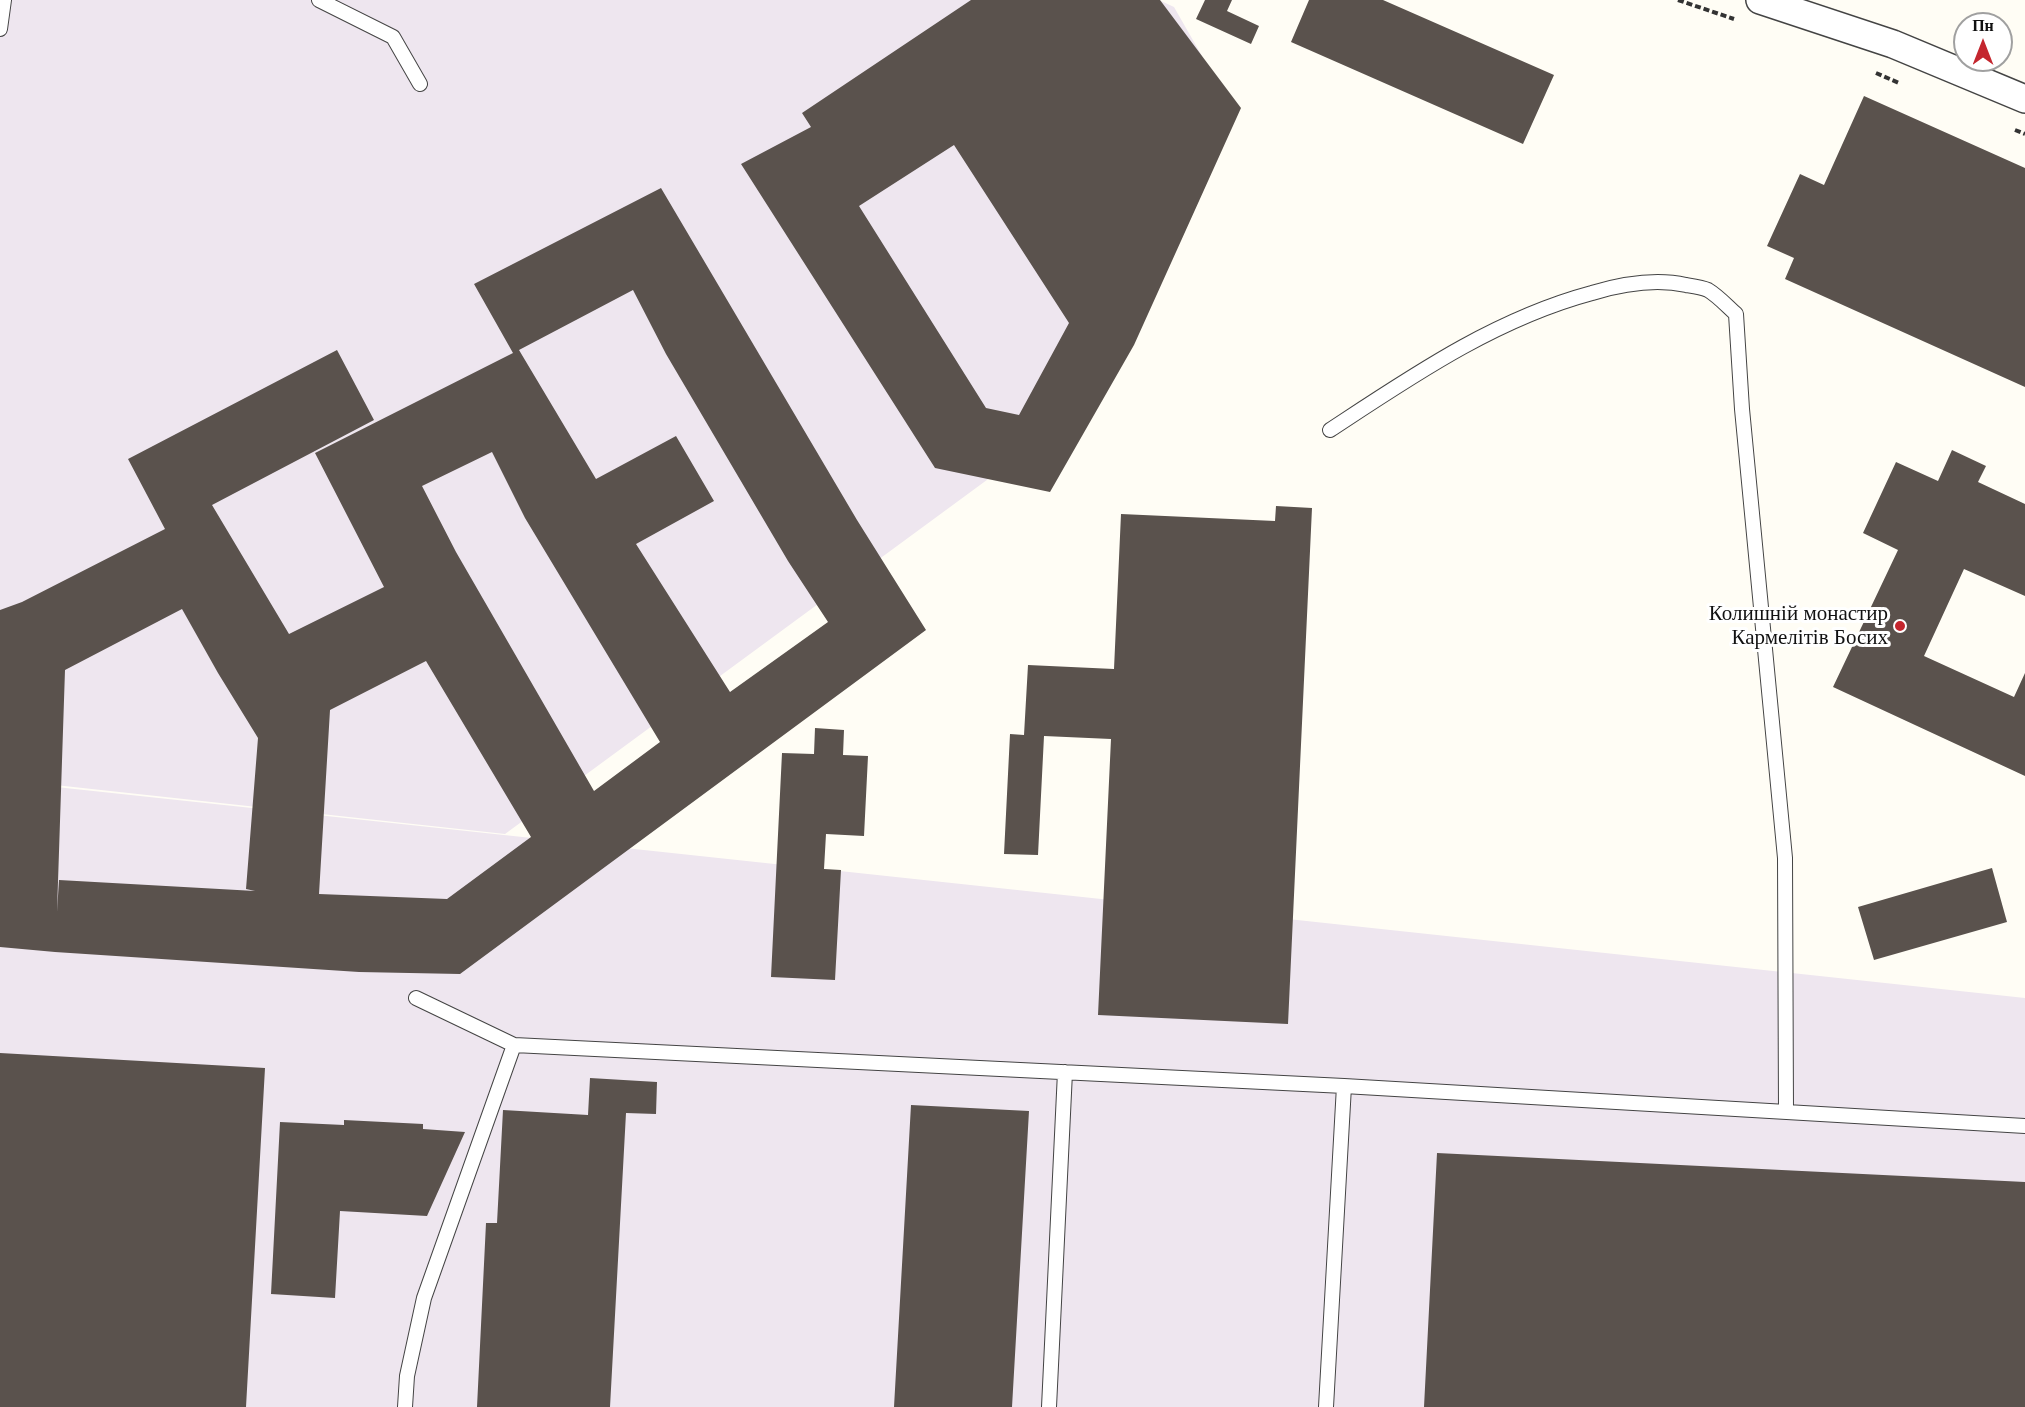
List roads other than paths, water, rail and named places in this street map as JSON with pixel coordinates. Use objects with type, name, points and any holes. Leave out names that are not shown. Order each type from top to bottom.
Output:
[{"type":"street","points":[[1760,0],[1893,44],[2025,99]]},
{"type":"lane","points":[[0,29],[4,0]]},
{"type":"lane","points":[[319,0],[393,37],[420,84]]},
{"type":"lane","points":[[1330,430],[1408,378],[1458,349],[1512,322],[1567,300],[1620,285],[1667,281],[1707,289],[1736,314],[1742,409],[1785,858],[1786,1112]]},
{"type":"lane","points":[[416,998],[514,1045],[1344,1086],[2025,1126]]},
{"type":"lane","points":[[405,1407],[407,1376],[424,1298],[514,1045]]},
{"type":"lane","points":[[1049,1407],[1065,1072]]},
{"type":"lane","points":[[1326,1407],[1344,1086]]},
{"type":"place","name":"Колишній монастир Кармелітів Босих","points":[[1900,626]]}]
